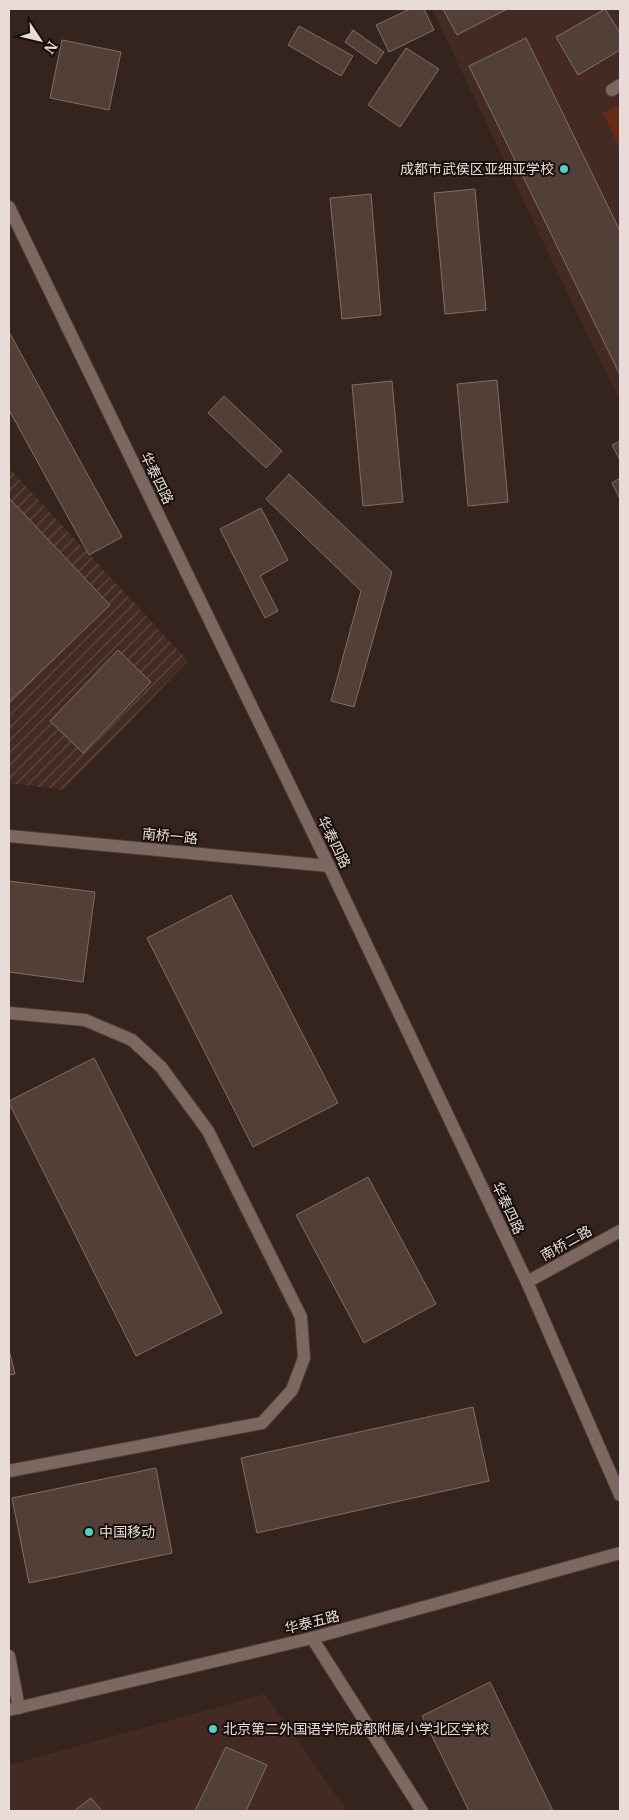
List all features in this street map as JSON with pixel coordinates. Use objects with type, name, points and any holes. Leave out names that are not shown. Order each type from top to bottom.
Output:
[{"type":"street","name":"华泰四路","points":[[9,207],[329,866],[527,1282],[620,1495]]},
{"type":"street","name":"南桥一路","points":[[9,836],[329,866]]},
{"type":"street","points":[[9,1013],[85,1020],[132,1040],[161,1067],[208,1131],[301,1317],[304,1358],[292,1390],[262,1423],[9,1471]]},
{"type":"street","name":"南桥二路","points":[[527,1282],[620,1231]]},
{"type":"street","name":"华泰五路","points":[[14,1709],[312,1638],[620,1553]]},
{"type":"street","points":[[312,1638],[422,1811]]},
{"type":"street","points":[[9,1656],[14,1709]]},
{"type":"shaded area","name":"成都市武侯区亚细亚学校","points":[[432,9],[620,9],[620,400],[585,330]]},
{"type":"shaded area","points":[[620,105],[620,149],[603,113]]},
{"type":"shaded area","points":[[9,468],[188,661],[64,790],[9,783]]},
{"type":"shaded area","name":"北京第二外国语学院成都附属小学北区学校","points":[[265,1694],[347,1811],[9,1811],[9,1765]]},
{"type":"building","points":[[410,9],[424,9],[434,30],[389,52],[376,25]]},
{"type":"building","points":[[443,9],[507,9],[457,35]]},
{"type":"building","points":[[605,9],[620,33],[620,50],[578,75],[556,37]]},
{"type":"building","points":[[299,26],[353,56],[341,76],[288,45]]},
{"type":"building","points":[[353,30],[384,52],[376,64],[345,42]]},
{"type":"building","points":[[526,38],[620,231],[620,375],[469,66]]},
{"type":"building","points":[[62,40],[121,52],[109,110],[50,98]]},
{"type":"building","points":[[406,48],[439,69],[400,127],[368,105]]},
{"type":"building","points":[[475,189],[486,310],[445,314],[434,193]]},
{"type":"building","points":[[371,194],[381,315],[342,319],[330,198]]},
{"type":"building","points":[[9,332],[122,537],[89,555],[9,410]]},
{"type":"building","points":[[497,380],[508,502],[468,506],[457,384]]},
{"type":"building","points":[[392,381],[403,502],[363,506],[352,385]]},
{"type":"building","points":[[224,396],[282,451],[266,468],[208,413]]},
{"type":"building","points":[[620,441],[620,460],[612,445]]},
{"type":"building","points":[[289,474],[392,572],[354,707],[331,701],[361,591],[266,499]]},
{"type":"building","points":[[620,478],[620,499],[612,483]]},
{"type":"building","points":[[9,498],[110,605],[9,702]]},
{"type":"building","points":[[261,508],[288,560],[260,576],[278,611],[265,618],[220,529]]},
{"type":"building","points":[[118,650],[151,682],[83,753],[50,721]]},
{"type":"building","points":[[9,881],[95,892],[83,982],[9,972]]},
{"type":"building","points":[[231,895],[338,1103],[253,1147],[147,938]]},
{"type":"building","points":[[94,1058],[222,1313],[136,1356],[9,1103],[9,1101]]},
{"type":"building","points":[[368,1177],[436,1304],[364,1343],[296,1215]]},
{"type":"building","points":[[9,1350],[15,1374],[9,1375]]},
{"type":"building","points":[[473,1407],[489,1481],[257,1533],[241,1458]]},
{"type":"building","points":[[156,1468],[172,1553],[29,1583],[12,1498]]},
{"type":"building","points":[[490,1682],[553,1811],[469,1811],[422,1716]]},
{"type":"building","points":[[226,1747],[267,1765],[246,1811],[195,1811]]},
{"type":"building","points":[[91,1798],[102,1811],[74,1811]]},
{"type":"place","name":"成都市武侯区亚细亚学校","points":[[564,169]]},
{"type":"place","name":"中国移动","points":[[89,1532]]},
{"type":"place","name":"北京第二外国语学院成都附属小学北区学校","points":[[213,1729]]}]
